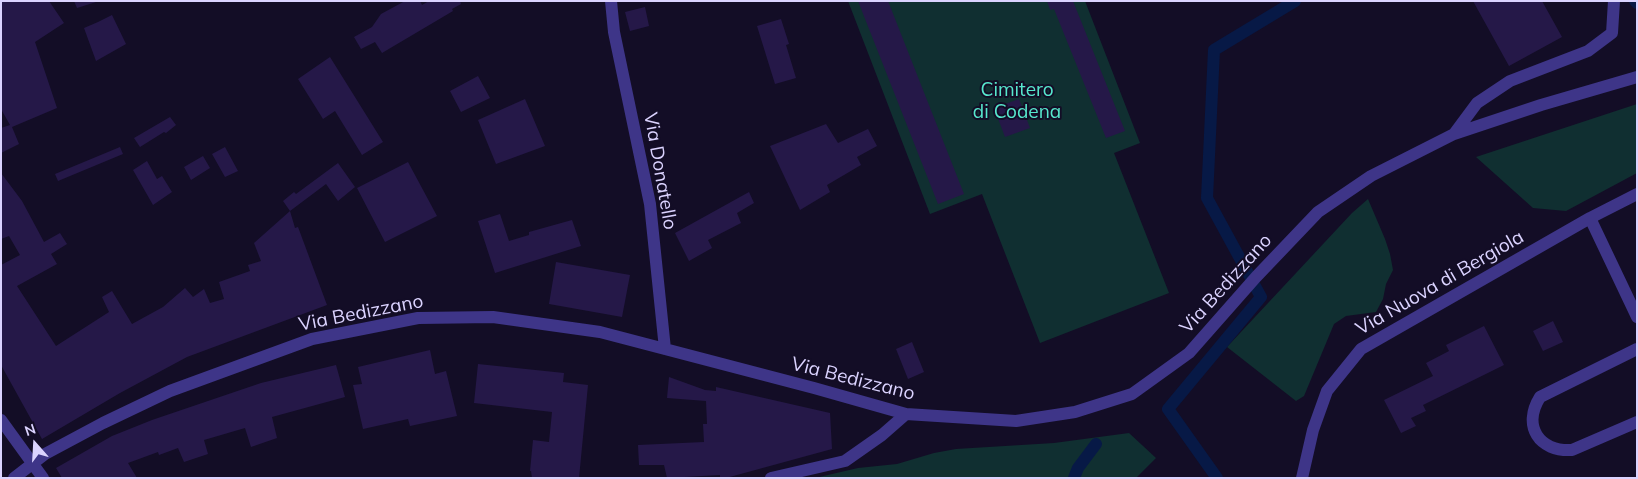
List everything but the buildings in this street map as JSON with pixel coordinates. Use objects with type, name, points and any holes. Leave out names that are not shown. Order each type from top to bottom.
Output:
[{"type":"street","name":"Via Donatello","points":[[611,1],[614,32],[650,204],[665,349]]},
{"type":"street","points":[[1454,134],[1477,103],[1510,81],[1588,51],[1612,33],[1614,1]]},
{"type":"street","name":"Via Bedizzano","points":[[14,478],[45,454],[103,423],[170,391],[312,339],[418,318],[493,317],[600,332],[906,414],[1016,421],[1074,412],[1132,394],[1189,353],[1256,277],[1318,212],[1371,176],[1454,134],[1541,105],[1637,77]]},
{"type":"street","name":"Via Nuova di Bergiola","points":[[1302,478],[1313,430],[1326,391],[1361,349],[1590,218],[1637,194]]},
{"type":"street","points":[[1590,218],[1637,317]]},
{"type":"street","points":[[1637,349],[1540,397],[1532,416],[1536,435],[1552,448],[1562,451],[1572,450],[1637,422]]},
{"type":"street","points":[[772,478],[845,461],[882,435],[906,414]]},
{"type":"street","points":[[1,420],[43,478]]},
{"type":"green space","name":"Cimitero di Codena","points":[[848,1],[1085,1],[1140,143],[1114,153],[1169,293],[1040,343],[982,194],[930,214]]},
{"type":"green space","points":[[1637,104],[1637,173],[1566,211],[1533,208],[1476,157]]},
{"type":"green space","points":[[1368,199],[1385,239],[1393,270],[1386,284],[1383,299],[1376,312],[1346,316],[1334,324],[1304,396],[1296,401],[1227,347],[1352,213]]},
{"type":"green space","points":[[1129,433],[1156,458],[1136,478],[815,478],[858,468],[897,464],[934,453],[956,449],[1054,443]]},
{"type":"waterway","points":[[1217,478],[1168,409],[1261,297],[1207,198],[1214,50],[1295,1]]},
{"type":"waterway","points":[[1074,478],[1078,468],[1096,444]]}]
